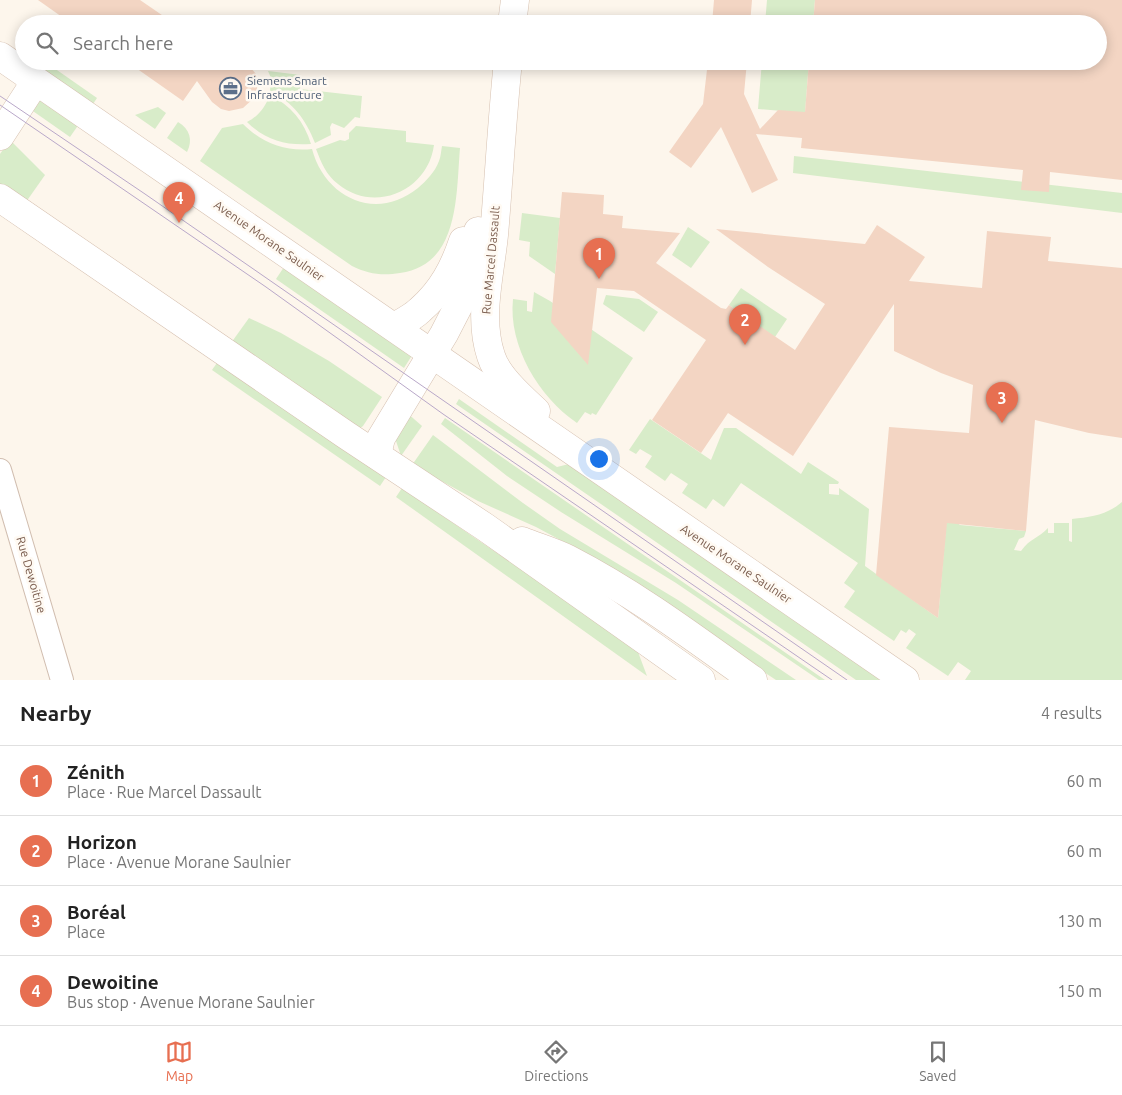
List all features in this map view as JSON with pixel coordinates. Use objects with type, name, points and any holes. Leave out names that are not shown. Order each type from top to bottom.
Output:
[{"type":"main road","points":[[513,15],[515,0]]},
{"type":"main road","name":"Avenue Morane Saulnier","points":[[0,56],[15,67]]},
{"type":"main road","name":"Avenue Morane Saulnier","points":[[20,70],[394,327],[432,372],[544,450],[567,448]]},
{"type":"main road","name":"Rue Marcel Dassault","points":[[507,70],[494,236],[485,316],[486,334],[494,364],[514,390],[540,414],[545,432]]},
{"type":"main road","points":[[0,136],[30,90],[31,78]]},
{"type":"main road","name":"Rue Marcel Dassault","points":[[394,327],[420,311],[438,292],[453,269],[465,236],[497,187]]},
{"type":"main road","points":[[0,198],[377,456],[485,527],[701,680]]},
{"type":"main road","name":"Rue Marcel Dassault","points":[[426,364],[461,301],[472,265],[481,214]]},
{"type":"main road","points":[[377,456],[381,438],[426,364]]},
{"type":"main road","name":"Avenue Morane Saulnier","points":[[426,364],[545,432],[905,680]]},
{"type":"main road","points":[[485,527],[566,558],[612,583],[652,608],[753,680]]},
{"type":"street","name":"Rue Dewoitine","points":[[0,470],[62,680]]},
{"type":"green space","points":[[767,0],[815,0],[814,15],[766,15]]},
{"type":"green space","points":[[39,70],[57,70],[97,98],[91,107]]},
{"type":"green space","points":[[761,70],[808,70],[805,113],[758,109]]},
{"type":"green space","points":[[268,71],[301,75],[300,89],[362,96],[360,118],[355,117],[344,128],[332,123],[330,127],[331,135],[315,143],[298,112],[278,95],[270,91],[271,78]]},
{"type":"green space","points":[[270,95],[296,115],[305,128],[311,144],[293,144],[276,140],[261,133],[247,122],[261,111]]},
{"type":"green space","points":[[38,99],[79,124],[70,137],[30,109]]},
{"type":"green space","points":[[158,107],[166,113],[155,129],[135,115]]},
{"type":"green space","points":[[178,122],[188,131],[190,143],[187,152],[167,138]]},
{"type":"green space","points":[[243,124],[250,131],[275,145],[302,150],[312,149],[328,181],[340,192],[354,200],[369,204],[386,203],[402,198],[418,188],[433,173],[440,159],[442,146],[460,148],[455,206],[451,225],[444,242],[434,257],[420,267],[400,273],[375,274],[352,266],[200,161],[222,128]]},
{"type":"green space","points":[[356,126],[406,131],[406,142],[434,145],[430,161],[422,175],[397,193],[383,197],[367,197],[352,193],[338,184],[327,172],[316,149],[340,140],[345,141],[349,139],[349,133]]},
{"type":"green space","points":[[10,140],[45,175],[26,202],[0,184],[0,154]]},
{"type":"green space","points":[[794,156],[1122,193],[1122,213],[793,173]]},
{"type":"green space","points":[[522,213],[560,218],[555,274],[529,256],[530,242],[519,240]]},
{"type":"green space","points":[[688,227],[710,242],[691,268],[672,255]]},
{"type":"green space","points":[[284,267],[411,355],[404,368],[276,279]]},
{"type":"green space","points":[[741,288],[787,319],[775,337],[729,305]]},
{"type":"green space","points":[[534,292],[633,358],[596,415],[585,412],[577,423],[550,399],[529,369],[521,352],[513,317],[513,299],[527,301],[527,311],[532,312]]},
{"type":"green space","points":[[606,295],[639,299],[658,312],[644,332],[603,304]]},
{"type":"green space","points":[[249,318],[281,333],[329,361],[382,397],[363,426],[359,429],[231,343]]},
{"type":"green space","points":[[219,360],[386,477],[380,486],[212,370]]},
{"type":"green space","points":[[459,399],[557,467],[569,464],[886,680],[856,680],[456,404]]},
{"type":"green space","points":[[406,412],[422,426],[401,456],[395,438]]},
{"type":"green space","points":[[445,418],[825,680],[819,680],[676,583],[561,512],[507,476],[441,424]]},
{"type":"green space","points":[[650,419],[711,460],[724,428],[736,428],[801,474],[808,462],[839,482],[838,484],[829,484],[829,494],[839,495],[839,488],[869,509],[865,566],[938,618],[947,515],[960,525],[1026,531],[1024,537],[1019,539],[1014,550],[1021,551],[1028,543],[1048,528],[1048,533],[1054,533],[1054,523],[1069,523],[1069,541],[1072,542],[1072,519],[1105,513],[1122,502],[1122,680],[965,680],[971,671],[958,662],[948,676],[906,648],[916,634],[909,629],[906,633],[901,630],[894,641],[844,607],[855,591],[844,583],[858,563],[741,483],[724,507],[713,499],[706,509],[682,493],[688,484],[671,473],[665,481],[645,467],[652,456],[640,449],[636,454],[629,450]]},
{"type":"green space","points":[[433,435],[560,529],[678,600],[796,680],[776,680],[590,556],[536,527],[478,501],[412,465]]},
{"type":"green space","points":[[402,488],[630,644],[638,652],[647,676],[396,497]]},
{"type":"building","points":[[38,0],[140,0],[162,15],[59,15]]},
{"type":"building","points":[[714,0],[752,0],[751,15],[713,15]]},
{"type":"building","points":[[815,0],[1122,0],[1122,180],[1050,172],[1049,192],[1021,190],[1023,170],[801,148],[802,138],[756,134],[778,180],[752,193],[721,127],[691,168],[669,152],[703,104],[707,70],[746,70],[744,94],[760,129],[778,110],[805,112],[808,70],[1107,70],[1107,15],[814,15]]},
{"type":"building","name":"Siemens Smart Infrastructure","points":[[139,70],[253,70],[256,74],[257,91],[254,98],[243,108],[229,111],[221,109],[212,102],[197,81],[183,101]]},
{"type":"building","points":[[562,192],[604,195],[603,214],[623,216],[622,228],[680,233],[656,263],[721,308],[726,309],[729,305],[795,350],[825,304],[768,267],[716,229],[865,244],[877,225],[925,257],[909,281],[982,288],[987,231],[1051,237],[1048,261],[1122,268],[1122,438],[1089,433],[1035,420],[1026,531],[947,523],[938,618],[876,575],[889,427],[969,433],[973,385],[941,373],[894,351],[894,304],[793,456],[728,413],[701,453],[652,420],[706,340],[634,291],[597,288],[588,365],[551,322]]},
{"type":"tram line","points":[[0,96],[145,194],[847,680]]},
{"type":"tram line","points":[[0,105],[266,287],[443,414],[832,680]]},
{"type":"place","name":"Siemens Smart Infrastructure","points":[[231,88]]},
{"type":"place","name":"Dewoitine","points":[[179,223]]},
{"type":"place","name":"Zénith","points":[[599,279]]},
{"type":"place","name":"Horizon","points":[[745,345]]},
{"type":"place","name":"Boréal","points":[[1002,423]]}]
